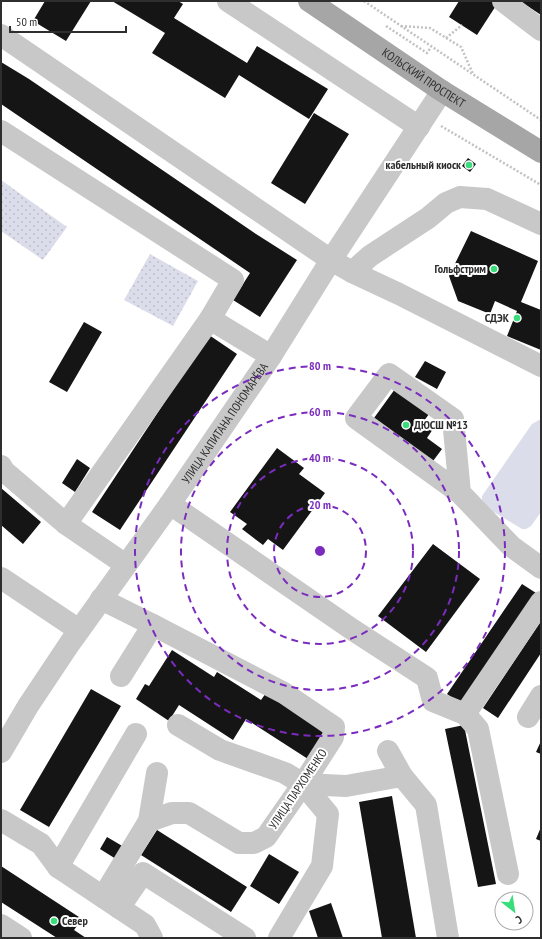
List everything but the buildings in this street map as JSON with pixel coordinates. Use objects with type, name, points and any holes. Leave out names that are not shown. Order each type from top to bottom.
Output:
[{"type":"main road","name":"КОЛЬСКИЙ ПРОСПЕКТ","points":[[308,1],[442,91],[541,152]]},
{"type":"street","points":[[228,1],[422,122]]},
{"type":"street","points":[[503,1],[541,30]]},
{"type":"street","points":[[1,35],[331,260],[352,272],[399,294],[541,366]]},
{"type":"street","name":"УЛИЦА КАПИТАНА ПОНОМАРЁВА","points":[[1,752],[28,706],[79,630],[170,504],[271,356],[331,260],[442,91]]},
{"type":"street","points":[[1,131],[233,280],[210,319],[66,524]]},
{"type":"street","points":[[352,272],[370,256],[428,218],[446,203],[460,196],[487,199],[541,224]]},
{"type":"street","points":[[210,319],[271,356]]},
{"type":"street","points":[[460,493],[453,419],[389,374],[356,418],[460,493],[511,546],[541,568]]},
{"type":"street","points":[[1,466],[4,471],[66,524],[126,565]]},
{"type":"street","points":[[170,504],[353,630],[427,678],[433,701],[465,714],[478,729],[508,874]]},
{"type":"street","points":[[1,578],[79,630]]},
{"type":"street","name":"УЛИЦА ПАРХОМЕНКО","points":[[101,599],[284,693],[334,728],[333,737],[303,784],[266,837],[254,844],[239,842],[189,813],[172,813],[149,821]]},
{"type":"street","points":[[465,714],[541,602]]},
{"type":"street","points":[[121,676],[153,625]]},
{"type":"street","points":[[528,717],[541,696]]},
{"type":"street","points":[[178,725],[220,750],[286,773],[303,784],[328,814],[322,866],[279,938]]},
{"type":"street","points":[[58,867],[136,734]]},
{"type":"street","points":[[388,751],[402,776],[426,805],[448,938]]},
{"type":"street","points":[[111,903],[149,821],[156,773]]},
{"type":"street","points":[[303,784],[346,786],[402,776]]},
{"type":"street","points":[[1,820],[41,844],[58,867],[145,925],[152,938]]},
{"type":"street","points":[[111,903],[143,873],[245,938]]},
{"type":"street","points":[[1,925],[21,938]]},
{"type":"path","points":[[364,1],[541,120]]},
{"type":"path","points":[[446,38],[462,25]]},
{"type":"path","points":[[386,26],[427,54],[431,46]]},
{"type":"path","points":[[401,26],[430,28],[460,47],[473,75]]},
{"type":"path","points":[[422,122],[541,185]]},
{"type":"shaded area","points":[[1,180],[67,227],[43,260],[1,231]]},
{"type":"shaded area","points":[[150,254],[198,281],[173,326],[124,300]]},
{"type":"shaded area","points":[[541,420],[541,512],[531,526],[526,529],[522,529],[487,508],[482,501],[482,496],[532,424]]},
{"type":"place","name":"кабельный киоск","points":[[469,165]]},
{"type":"place","name":"Гольфстрим","points":[[494,269]]},
{"type":"place","name":"СДЭК","points":[[517,318]]},
{"type":"place","name":"ДЮСШ №13","points":[[406,425]]},
{"type":"place","name":"Север","points":[[54,921]]}]
